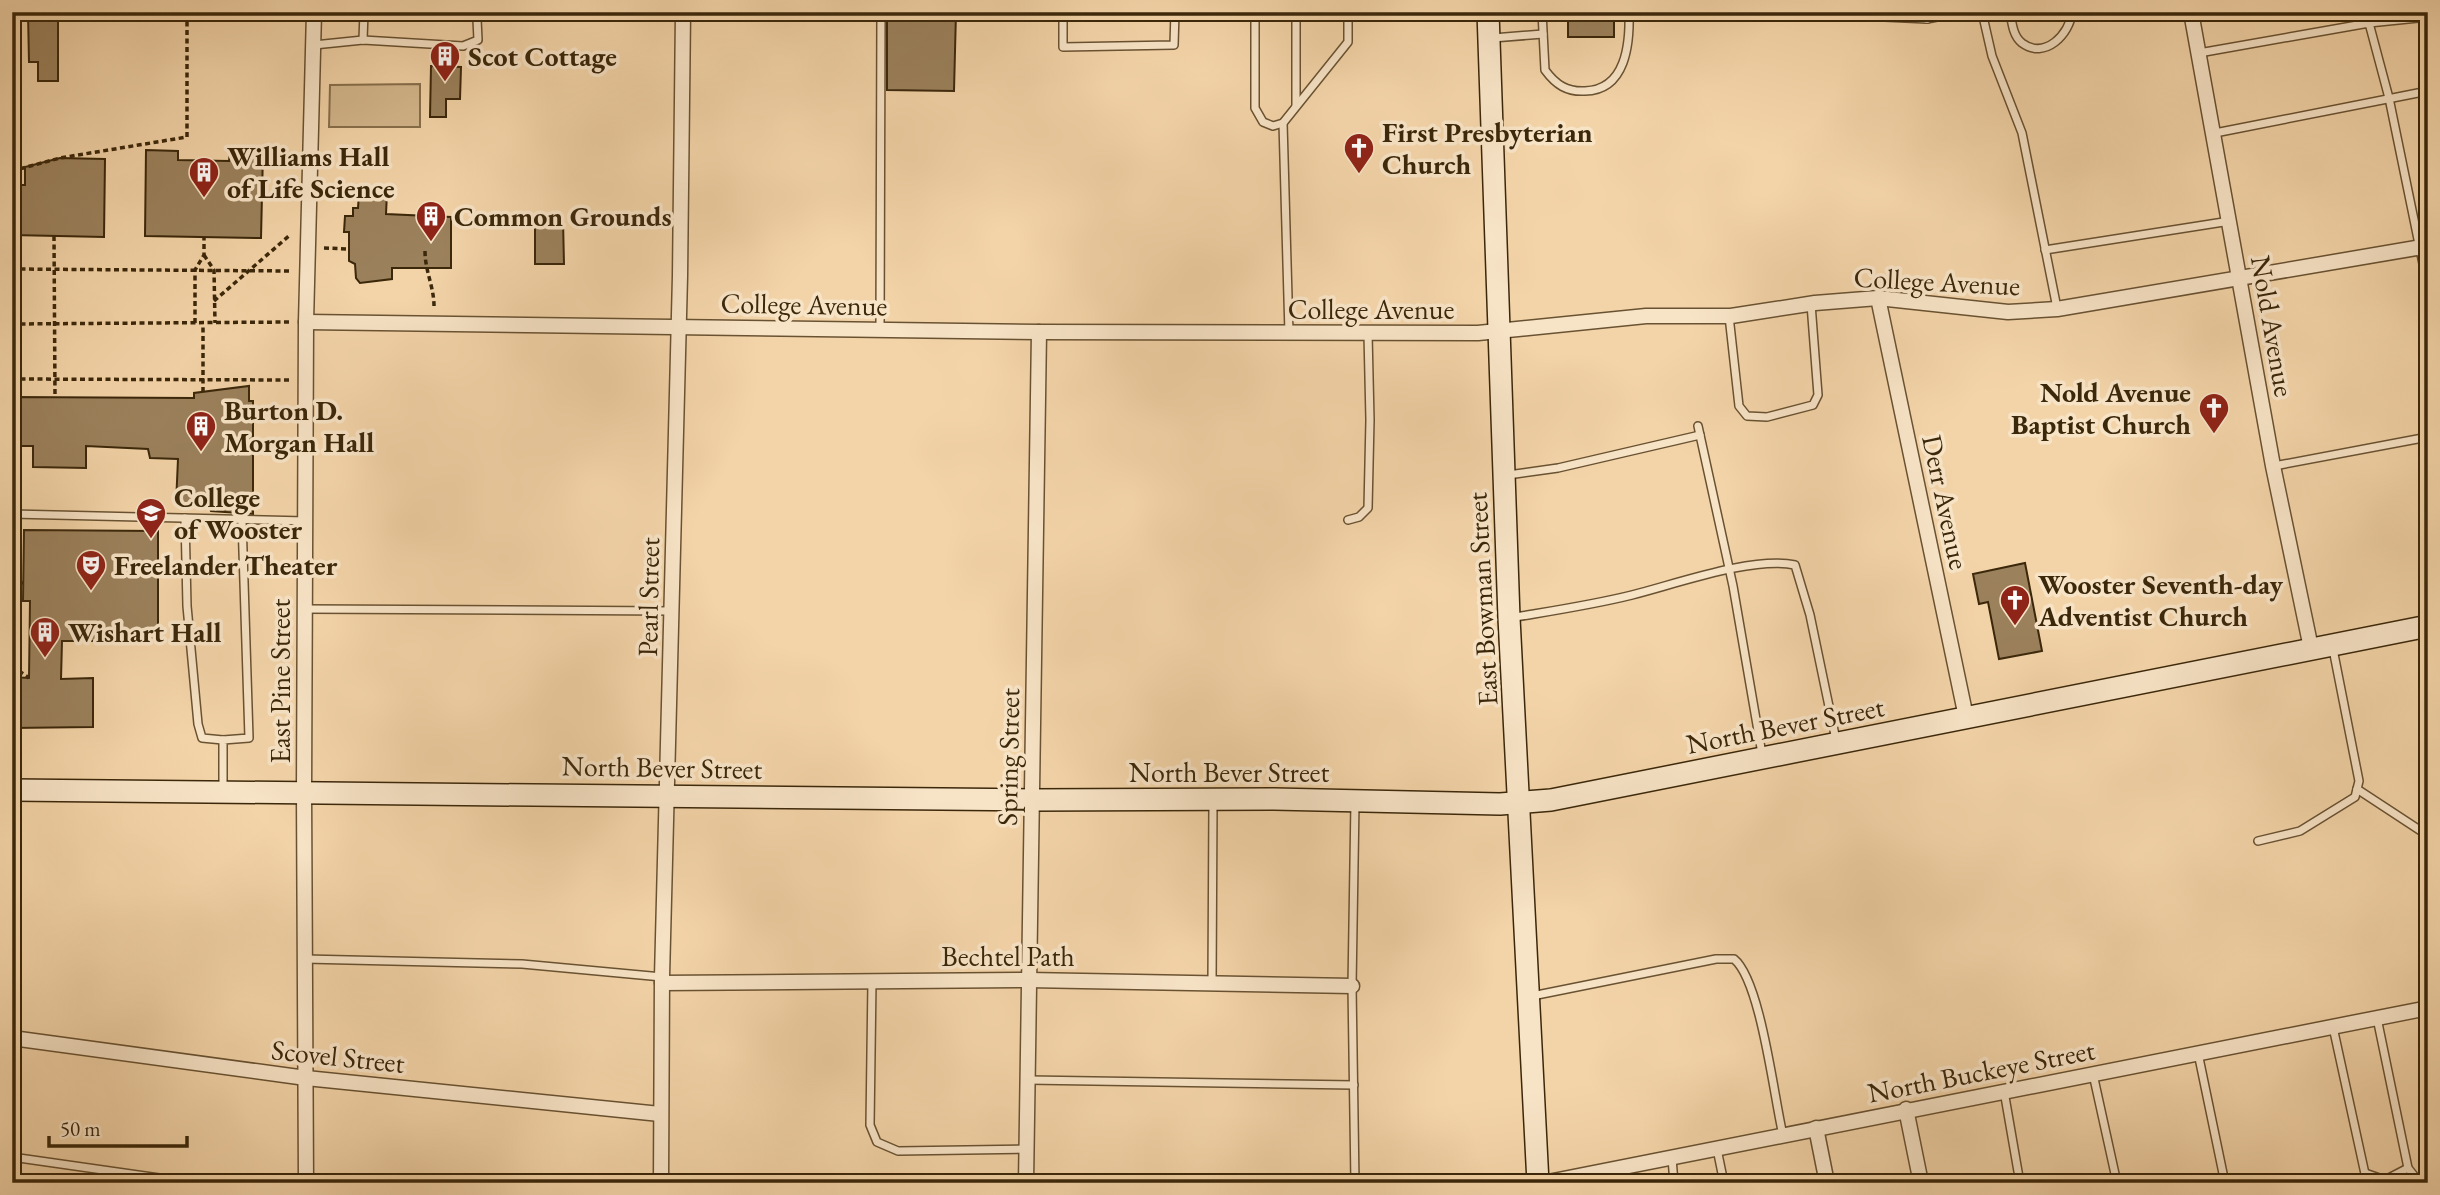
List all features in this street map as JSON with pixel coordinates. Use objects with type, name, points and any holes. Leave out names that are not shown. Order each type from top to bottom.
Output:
[{"type":"main road","name":"East Bowman Street","points":[[1488,12],[1509,618],[1538,1183]]},
{"type":"main road","name":"North Bever Street","points":[[12,790],[1520,803],[1551,800],[1763,759],[2428,626]]},
{"type":"street","name":"East Pine Street","points":[[306,1183],[303,793],[306,322],[314,12]]},
{"type":"street","name":"Pearl Street","points":[[662,1183],[660,1114],[673,611],[683,12]]},
{"type":"street","name":"Nold Avenue","points":[[2190,12],[2215,133],[2273,466],[2322,646]]},
{"type":"street","name":"College Avenue","points":[[306,322],[1039,332],[1498,333],[1646,316],[1729,316],[1878,298],[2008,312],[2057,309],[2424,247]]},
{"type":"street","name":"Derr Avenue","points":[[1878,298],[1966,717]]},
{"type":"street","name":"Spring Street","points":[[1026,1183],[1039,332]]},
{"type":"street","name":"Bechtel Path","points":[[663,980],[1028,980],[1352,986]]},
{"type":"street","name":"North Buckeye Street","points":[[1543,1183],[1906,1109],[2428,1008]]},
{"type":"street","name":"Scovel Street","points":[[12,1038],[306,1078],[660,1114]]},
{"type":"street","points":[[1906,1109],[1921,1183]]},
{"type":"street","points":[[1816,1128],[1827,1183]]},
{"type":"lane","points":[[363,12],[363,40]]},
{"type":"lane","points":[[314,45],[363,40],[463,46],[478,40],[477,19],[470,12]]},
{"type":"lane","points":[[880,330],[881,12]]},
{"type":"lane","points":[[1063,12],[1063,47],[1174,45],[1175,12]]},
{"type":"lane","points":[[1255,12],[1255,108],[1263,122],[1273,127],[1283,123],[1348,43],[1348,12]]},
{"type":"lane","points":[[1296,12],[1296,107]]},
{"type":"lane","points":[[1542,12],[1543,63],[1549,75],[1568,91],[1599,91],[1609,85],[1628,52],[1629,12]]},
{"type":"lane","points":[[1778,12],[1926,15],[1961,12]]},
{"type":"lane","points":[[1982,12],[1993,56],[2022,132],[2057,309]]},
{"type":"lane","points":[[2010,12],[2014,33],[2022,43],[2037,47],[2055,43],[2065,36],[2072,12]]},
{"type":"lane","points":[[2360,12],[2369,23],[2389,98],[2424,247],[2428,288]]},
{"type":"lane","points":[[2199,53],[2369,23],[2388,17],[2428,17]]},
{"type":"lane","points":[[1489,39],[1543,34]]},
{"type":"lane","points":[[2215,133],[2428,91]]},
{"type":"lane","points":[[1283,123],[1289,334]]},
{"type":"lane","points":[[2045,250],[2230,221]]},
{"type":"lane","points":[[1729,316],[1740,407],[1747,416],[1768,417],[1813,405],[1818,395],[1811,304]]},
{"type":"lane","points":[[1348,520],[1359,517],[1367,508],[1367,334]]},
{"type":"lane","points":[[1698,426],[1730,571],[1763,759]]},
{"type":"lane","points":[[1504,475],[1558,468],[1700,435]]},
{"type":"lane","points":[[2273,466],[2428,437]]},
{"type":"lane","points":[[12,514],[305,521]]},
{"type":"lane","points":[[185,518],[187,606],[198,724],[202,738],[223,740],[249,738],[242,520]]},
{"type":"lane","points":[[1509,618],[1588,605],[1778,562],[1796,565],[1810,615],[1837,743]]},
{"type":"lane","points":[[305,609],[673,611]]},
{"type":"lane","points":[[2258,841],[2300,831],[2355,797],[2358,781],[2322,646]]},
{"type":"lane","points":[[223,740],[223,792]]},
{"type":"lane","points":[[2357,789],[2421,831],[2428,830]]},
{"type":"lane","points":[[1212,983],[1213,799]]},
{"type":"lane","points":[[1355,1183],[1352,986],[1356,800]]},
{"type":"lane","points":[[305,959],[522,964],[663,980]]},
{"type":"lane","points":[[1529,997],[1716,959],[1734,959],[1743,968],[1756,1007],[1783,1136]]},
{"type":"lane","points":[[872,981],[870,1125],[877,1142],[898,1151],[1028,1149]]},
{"type":"lane","points":[[2377,1018],[2408,1168],[2420,1183]]},
{"type":"lane","points":[[2333,1027],[2367,1183]]},
{"type":"lane","points":[[2198,1053],[2225,1183]]},
{"type":"lane","points":[[2093,1074],[2117,1183]]},
{"type":"lane","points":[[1028,1080],[1354,1085]]},
{"type":"lane","points":[[2004,1091],[2020,1183]]},
{"type":"lane","points":[[1717,1149],[1724,1183]]},
{"type":"lane","points":[[12,1157],[194,1183]]},
{"type":"lane","points":[[1672,1158],[1674,1183]]},
{"type":"lane","points":[[2365,1173],[2385,1180],[2408,1168]]},
{"type":"path","points":[[12,171],[60,158],[187,136],[187,12]]},
{"type":"path","points":[[214,301],[290,234]]},
{"type":"path","points":[[54,236],[55,397]]},
{"type":"path","points":[[195,323],[195,270],[204,255],[204,237]]},
{"type":"path","points":[[324,248],[349,249]]},
{"type":"path","points":[[425,251],[428,273],[434,288],[434,306]]},
{"type":"path","points":[[204,255],[214,270],[215,323]]},
{"type":"path","points":[[12,269],[290,271]]},
{"type":"path","points":[[12,324],[306,322]]},
{"type":"path","points":[[203,323],[203,392]]},
{"type":"path","points":[[12,379],[289,380]]},
{"type":"path","points":[[12,582],[23,583]]},
{"type":"path","points":[[12,666],[29,678]]},
{"type":"shaded area","points":[[420,84],[420,127],[329,127],[330,85]]},
{"type":"building","points":[[887,12],[956,12],[954,91],[887,90]]},
{"type":"building","points":[[1568,12],[1614,12],[1614,37],[1568,37]]},
{"type":"building","points":[[28,13],[58,13],[58,81],[38,81],[38,62],[29,62]]},
{"type":"building","name":"Scot Cottage","points":[[431,66],[461,67],[460,99],[446,99],[446,117],[430,117]]},
{"type":"building","name":"Williams Hall of Life Science","points":[[146,150],[178,151],[178,160],[229,161],[230,151],[263,152],[261,238],[145,236]]},
{"type":"building","points":[[60,158],[105,159],[104,237],[12,235],[12,185],[25,185],[25,167]]},
{"type":"building","points":[[359,193],[387,193],[386,214],[451,217],[451,268],[392,268],[392,279],[360,283],[356,278],[355,264],[349,261],[349,232],[344,232],[345,216],[353,216],[353,208],[358,208]]},
{"type":"building","points":[[535,220],[563,220],[564,264],[535,264]]},
{"type":"building","points":[[249,386],[249,401],[253,401],[253,514],[211,511],[209,504],[176,504],[178,459],[150,458],[148,449],[86,446],[86,468],[33,467],[33,446],[12,446],[12,397],[194,398],[194,393]]},
{"type":"building","name":"Freelander Theater","points":[[24,530],[158,531],[158,641],[62,641],[61,679],[93,678],[93,727],[12,728],[12,677],[29,678],[30,601],[23,601]]},
{"type":"building","name":"Wooster Seventh-day Adventist Church","points":[[2025,563],[2042,651],[1999,659],[1988,602],[1979,604],[1973,574]]},
{"type":"place","name":"Scot Cottage","points":[[445,83]]},
{"type":"place","name":"First Presbyterian Church","points":[[1359,175]]},
{"type":"place","name":"Williams Hall of Life Science","points":[[204,199]]},
{"type":"place","name":"Common Grounds","points":[[431,243]]},
{"type":"place","name":"Nold Avenue Baptist Church","points":[[2214,435]]},
{"type":"place","name":"Burton D. Morgan Hall","points":[[201,453]]},
{"type":"place","name":"College of Wooster","points":[[151,540]]},
{"type":"place","name":"Freelander Theater","points":[[91,592]]},
{"type":"place","name":"Wooster Seventh-day Adventist Church","points":[[2015,627]]},
{"type":"place","name":"Wishart Hall","points":[[45,659]]}]
